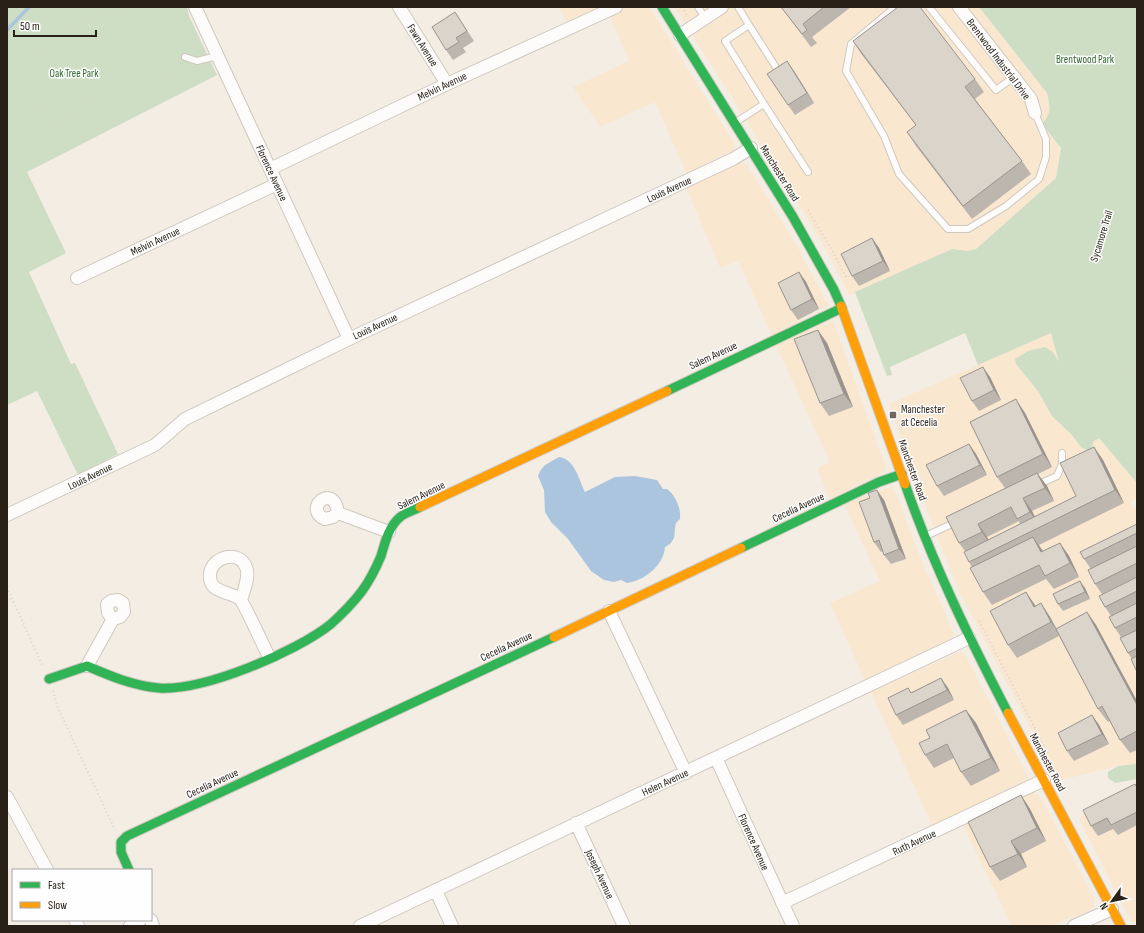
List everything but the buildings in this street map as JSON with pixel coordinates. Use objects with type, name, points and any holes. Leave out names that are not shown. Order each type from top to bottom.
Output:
[{"type":"street","name":"Florence Avenue","points":[[195,7],[349,339]]},
{"type":"street","name":"Fawn Avenue","points":[[399,7],[447,84]]},
{"type":"street","name":"Melvin Avenue","points":[[270,169],[447,84],[616,7]]},
{"type":"street","name":"Manchester Road","points":[[662,7],[810,245],[842,308],[924,536],[943,582],[969,638],[1121,926]]},
{"type":"street","points":[[680,35],[722,7]]},
{"type":"street","name":"Brentwood Industrial Drive","points":[[959,7],[1031,99],[1035,114]]},
{"type":"street","name":"Louis Avenue","points":[[7,514],[155,445],[185,419],[349,339],[690,179],[751,148]]},
{"type":"street","name":"Melvin Avenue","points":[[77,278],[277,184]]},
{"type":"street","name":"Salem Avenue","points":[[88,666],[126,683],[168,689],[206,683],[269,657],[323,631],[349,608],[373,572],[395,521],[842,308]]},
{"type":"street","name":"Cecelia Avenue","points":[[123,840],[879,482],[902,474]]},
{"type":"street","points":[[338,513],[389,532]]},
{"type":"street","points":[[241,600],[269,657]]},
{"type":"street","points":[[609,611],[686,773]]},
{"type":"street","points":[[49,680],[88,666],[114,619]]},
{"type":"street","name":"Helen Avenue","points":[[360,926],[969,638]]},
{"type":"street","name":"Florence Avenue","points":[[716,758],[793,926]]},
{"type":"street","name":"Ruth Avenue","points":[[782,903],[1044,780]]},
{"type":"street","points":[[7,797],[46,869]]},
{"type":"street","name":"Joseph Avenue","points":[[576,823],[624,926]]},
{"type":"street","points":[[123,840],[121,852],[129,869]]},
{"type":"street","points":[[436,891],[452,926]]},
{"type":"street","points":[[1074,926],[1112,909]]},
{"type":"lane","points":[[698,7],[705,18]]},
{"type":"lane","points":[[738,7],[779,72]]},
{"type":"lane","points":[[895,7],[851,44],[846,71],[884,136],[899,174],[948,229],[968,229],[1006,206],[1039,179],[1046,157],[1046,139],[1035,114]]},
{"type":"lane","points":[[929,7],[996,90],[1014,77]]},
{"type":"lane","points":[[749,25],[725,41],[808,172]]},
{"type":"lane","points":[[185,57],[197,61],[217,56]]},
{"type":"lane","points":[[735,123],[764,104]]},
{"type":"lane","points":[[1031,487],[1057,476],[1062,464],[1062,453]]},
{"type":"lane","points":[[924,536],[960,520]]},
{"type":"path","points":[[682,7],[687,15]]},
{"type":"path","name":"Sycamore Trail","points":[[1120,7],[1119,23],[1115,39],[1100,76],[1094,104],[1094,117],[1108,164],[1112,192],[1107,220],[1088,280],[1088,295],[1092,327],[1106,353],[1124,373],[1137,381]]},
{"type":"path","points":[[7,184],[30,142],[31,67],[38,53],[101,11],[120,8],[134,18],[146,65],[156,84],[162,85],[172,76],[185,57]]},
{"type":"path","points":[[30,142],[60,123],[83,114],[84,101],[89,98],[96,96],[105,100]]},
{"type":"path","points":[[31,98],[60,123]]},
{"type":"path","points":[[7,587],[49,680],[58,708],[115,830],[123,840]]},
{"type":"path","points":[[7,596],[14,604]]},
{"type":"shaded area","points":[[559,7],[603,7],[568,25]]},
{"type":"shaded area","points":[[630,7],[649,7],[734,143],[734,150],[687,174],[655,102],[600,127],[573,87],[629,61],[610,16]]},
{"type":"shaded area","points":[[675,7],[979,7],[1047,93],[1051,110],[1048,118],[1042,124],[1061,148],[1056,178],[976,249],[968,251],[952,249],[849,295],[829,255],[812,226]]},
{"type":"shaded area","points":[[742,162],[747,165],[797,246],[828,305],[772,335],[738,261],[720,268],[686,187]]},
{"type":"shaded area","points":[[833,320],[887,471],[830,498],[817,469],[830,462],[776,345]]},
{"type":"shaded area","points":[[1051,333],[1093,442],[1099,438],[1137,483],[1137,497],[1130,503],[1137,510],[1137,764],[1118,766],[1058,781],[960,593],[931,521],[889,404]]},
{"type":"shaded area","points":[[893,486],[922,562],[954,634],[951,639],[865,680],[830,603],[880,581],[844,504]]},
{"type":"shaded area","points":[[961,651],[965,654],[1029,779],[1028,781],[933,827],[871,692]]},
{"type":"shaded area","points":[[1137,790],[1137,920],[1132,923],[1079,819],[1082,814]]},
{"type":"shaded area","points":[[1032,793],[1040,796],[1095,900],[1094,906],[1091,910],[1049,926],[1012,926],[963,825]]},
{"type":"green space","name":"Oak Tree Park","points":[[7,7],[187,7],[189,16],[217,75],[27,172],[66,253],[29,272],[71,364],[75,363],[118,454],[78,475],[37,391],[7,405]]},
{"type":"green space","name":"Brentwood Park","points":[[979,7],[1137,7],[1137,483],[1099,438],[1093,442],[1092,448],[1088,451],[1081,447],[1072,435],[1052,416],[1038,391],[1016,364],[1015,359],[1028,351],[1045,347],[1053,352],[1059,362],[1051,333],[978,365],[965,333],[890,367],[892,375],[887,376],[855,292],[952,249],[968,251],[976,249],[1056,178],[1061,148],[1042,124],[1049,113],[1047,93]]},
{"type":"green space","points":[[1137,764],[1137,779],[1115,783],[1108,778],[1108,772],[1118,766]]},
{"type":"water","points":[[559,457],[569,462],[573,466],[585,492],[615,477],[635,476],[657,480],[663,489],[667,489],[673,495],[680,511],[680,519],[676,523],[672,542],[665,547],[661,560],[652,571],[633,582],[627,583],[621,580],[614,582],[604,580],[591,571],[568,539],[551,522],[545,512],[544,490],[538,476],[545,465]]},
{"type":"waterway","points":[[7,30],[29,7]]},
{"type":"traffic: fast","points":[[662,7],[793,217],[834,290],[841,306]]},
{"type":"traffic: fast","points":[[667,391],[842,308]]},
{"type":"traffic: fast","points":[[741,548],[879,482],[902,474]]},
{"type":"traffic: fast","points":[[905,484],[927,543],[952,600],[1008,713]]},
{"type":"traffic: fast","points":[[49,679],[87,666],[131,683],[159,688],[178,687],[200,683],[224,676],[249,668],[273,657],[315,635],[331,624],[343,612],[365,587],[381,556],[392,526],[403,515],[420,507]]},
{"type":"traffic: fast","points":[[129,869],[121,852],[121,842],[127,836],[554,637]]},
{"type":"traffic: slow","points":[[841,306],[905,484]]},
{"type":"traffic: slow","points":[[420,507],[667,391]]},
{"type":"traffic: slow","points":[[554,637],[741,548]]},
{"type":"traffic: slow","points":[[1008,713],[1121,926]]},
{"type":"place","name":"Manchester at Cecelia","points":[[893,415]]}]
